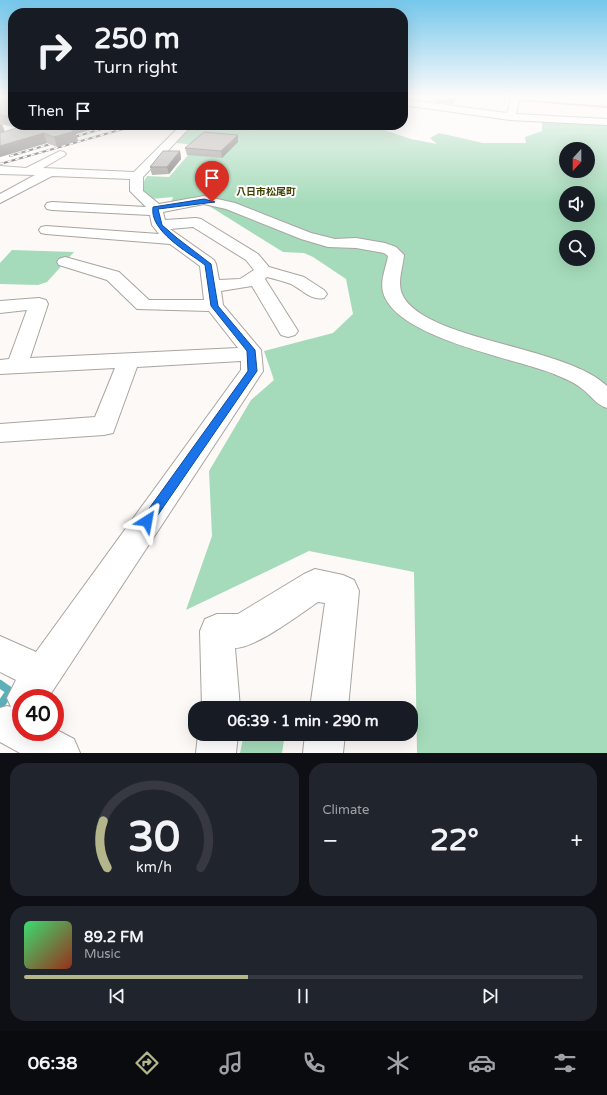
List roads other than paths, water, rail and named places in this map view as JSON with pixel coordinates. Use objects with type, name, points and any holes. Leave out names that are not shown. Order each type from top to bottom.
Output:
[{"type":"street","points":[[0,139],[25,132]]},
{"type":"street","points":[[32,689],[191,457],[252,371],[251,350],[214,306],[208,264],[174,240],[159,225],[155,208],[135,192],[134,184],[137,176],[180,132]]},
{"type":"street","points":[[29,171],[60,154]]},
{"type":"street","points":[[0,170],[137,176]]},
{"type":"street","points":[[0,199],[48,172]]},
{"type":"street","points":[[52,206],[146,211],[155,208],[204,200],[230,206],[282,228],[334,244],[367,244],[390,250],[396,255],[391,287],[393,296],[400,308],[408,314],[452,335],[531,358],[582,378],[607,400]]},
{"type":"street","points":[[159,225],[196,222],[252,257],[288,331]]},
{"type":"street","points":[[46,230],[174,240]]},
{"type":"street","points":[[65,262],[113,276],[144,305],[214,306]]},
{"type":"street","points":[[211,285],[226,286],[260,275],[289,276],[300,281],[318,294]]},
{"type":"street","points":[[0,307],[40,304],[9,367],[252,354]]},
{"type":"street","points":[[0,433],[104,426],[128,360]]},
{"type":"street","points":[[221,701],[217,631],[242,631],[315,585],[343,591],[330,701]]},
{"type":"street","points":[[0,654],[12,689]]},
{"type":"street","points":[[49,741],[60,753]]},
{"type":"street","points":[[216,753],[217,741]]},
{"type":"street","points":[[323,753],[324,741]]},
{"type":"waterway","points":[[0,684],[10,691],[0,706]]},
{"type":"railway","points":[[10,156],[91,132]]},
{"type":"railway","points":[[0,164],[112,132]]},
{"type":"district","name":"八日市松尾町","points":[[266,191]]}]
